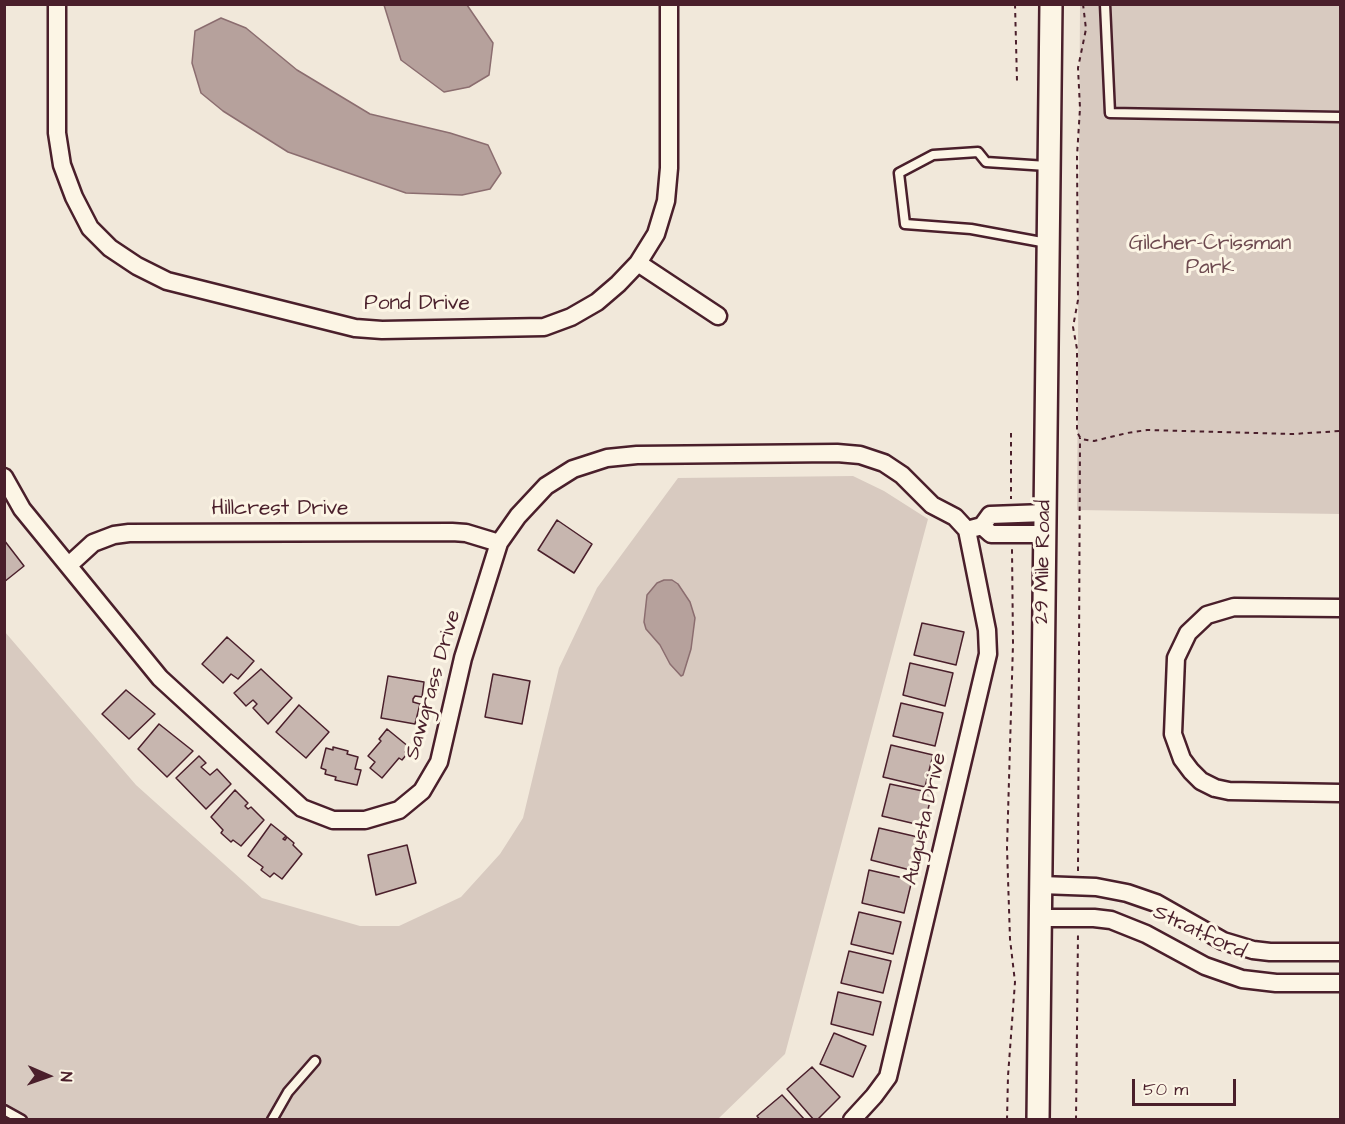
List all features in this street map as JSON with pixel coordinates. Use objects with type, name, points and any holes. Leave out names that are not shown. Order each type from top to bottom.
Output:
[{"type":"street","name":"Pond Drive","points":[[57,4],[57,133],[62,165],[74,197],[90,228],[110,248],[137,266],[167,281],[356,328],[382,330],[544,327],[571,317],[597,302],[638,263],[656,234],[666,201],[669,168],[669,4]]},
{"type":"street","name":"29 Mile Road","points":[[1038,1119],[1051,4]]},
{"type":"street","points":[[638,263],[718,316]]},
{"type":"street","name":"Sawgrass Drive","points":[[4,477],[21,508],[160,678],[302,808],[333,820],[365,820],[399,810],[422,791],[439,762],[463,658],[500,543],[518,516],[546,486],[573,469],[607,458],[637,455],[837,453],[860,455],[884,463],[902,475],[932,505],[974,528]]},
{"type":"street","points":[[974,528],[990,515],[1011,514],[1045,524]]},
{"type":"street","points":[[974,528],[991,534],[1011,534],[1045,524]]},
{"type":"street","name":"Augusta Drive","points":[[852,1119],[888,1077],[988,654],[974,528]]},
{"type":"street","name":"Hillcrest Drive","points":[[69,565],[93,543],[114,535],[129,533],[452,532],[466,533],[500,543]]},
{"type":"street","points":[[1341,608],[1234,607],[1207,615],[1188,633],[1176,658],[1173,734],[1182,759],[1201,781],[1215,788],[1229,791],[1341,793]]},
{"type":"street","name":"Stratford","points":[[1041,885],[1096,887],[1141,897],[1238,947],[1270,952],[1341,952]]},
{"type":"street","name":"Stratford","points":[[1040,918],[1111,920],[1128,925],[1205,966],[1242,979],[1276,983],[1341,983]]},
{"type":"lane","points":[[1105,4],[1110,113],[1341,117]]},
{"type":"lane","points":[[1048,243],[971,229],[904,224],[899,173],[933,155],[978,152],[986,162],[1049,166]]},
{"type":"lane","points":[[272,1119],[288,1092],[315,1061]]},
{"type":"lane","points":[[4,1110],[22,1119]]},
{"type":"path","points":[[1016,4],[1017,81]]},
{"type":"path","points":[[1083,4],[1086,29],[1078,68],[1080,108],[1077,156],[1078,300],[1074,327],[1077,349],[1077,432],[1080,437],[1087,441],[1094,441],[1147,430],[1293,434],[1341,431]]},
{"type":"path","points":[[1011,433],[1011,514]]},
{"type":"path","points":[[1078,886],[1080,437]]},
{"type":"path","points":[[1007,1119],[1015,982],[1010,939],[1007,848],[1013,644],[1011,534]]},
{"type":"path","points":[[1076,1119],[1078,918]]},
{"type":"green space","name":"Gilcher-Crissman Park","points":[[1080,5],[1340,5],[1340,514],[1077,510]]},
{"type":"green space","points":[[853,476],[884,491],[928,519],[785,1054],[718,1119],[5,1119],[5,632],[136,785],[262,898],[360,926],[399,926],[461,897],[500,854],[523,818],[559,668],[597,588],[678,478]]},
{"type":"shaded area","points":[[384,5],[467,5],[493,43],[489,75],[469,87],[444,92],[401,60]]},
{"type":"shaded area","points":[[221,18],[246,28],[297,70],[370,114],[450,133],[488,145],[501,173],[490,189],[462,195],[406,193],[288,152],[223,111],[201,93],[192,63],[195,31]]},
{"type":"shaded area","points":[[672,580],[678,584],[690,602],[695,618],[691,649],[681,676],[646,629],[644,622],[647,595],[657,583]]},
{"type":"building","points":[[557,520],[592,544],[574,573],[538,550]]},
{"type":"building","points":[[4,540],[24,566],[4,582]]},
{"type":"building","points":[[922,623],[964,632],[956,665],[914,655]]},
{"type":"building","points":[[227,637],[254,661],[238,679],[231,674],[223,683],[202,664]]},
{"type":"building","points":[[910,663],[953,673],[945,706],[903,695]]},
{"type":"building","points":[[261,669],[292,698],[268,724],[253,708],[257,704],[253,700],[246,706],[234,693]]},
{"type":"building","points":[[493,674],[530,681],[522,724],[485,717]]},
{"type":"building","points":[[388,676],[424,682],[422,697],[415,696],[413,699],[413,702],[420,704],[415,724],[381,718]]},
{"type":"building","points":[[126,690],[155,714],[129,739],[102,714]]},
{"type":"building","points":[[901,703],[943,713],[935,746],[893,736]]},
{"type":"building","points":[[299,705],[329,732],[306,758],[276,732]]},
{"type":"building","points":[[159,724],[193,751],[167,777],[138,749]]},
{"type":"building","points":[[387,729],[409,747],[402,760],[399,758],[382,778],[370,768],[375,762],[368,756],[381,741],[379,739]]},
{"type":"building","points":[[891,745],[933,755],[925,787],[883,777]]},
{"type":"building","points":[[333,747],[348,751],[347,754],[358,757],[355,769],[361,770],[357,785],[335,780],[336,777],[325,774],[326,770],[321,768],[326,748],[333,750]]},
{"type":"building","points":[[199,756],[206,763],[201,767],[210,775],[217,769],[231,784],[206,809],[176,778]]},
{"type":"building","points":[[890,784],[932,793],[924,826],[882,816]]},
{"type":"building","points":[[235,790],[248,803],[245,806],[248,809],[251,807],[264,820],[241,846],[233,840],[231,842],[221,833],[223,830],[211,817]]},
{"type":"building","points":[[271,824],[286,836],[283,839],[287,837],[302,854],[282,879],[274,873],[270,877],[261,870],[263,867],[248,856]]},
{"type":"building","points":[[879,828],[922,838],[914,871],[871,860]]},
{"type":"building","points":[[407,845],[416,883],[376,895],[368,855]]},
{"type":"building","points":[[869,870],[912,880],[904,913],[862,903]]},
{"type":"building","points":[[859,912],[901,922],[893,954],[851,944]]},
{"type":"building","points":[[849,951],[891,961],[883,993],[841,983]]},
{"type":"building","points":[[838,992],[881,1002],[873,1035],[831,1024]]},
{"type":"building","points":[[834,1033],[866,1046],[853,1077],[820,1064]]},
{"type":"building","points":[[812,1067],[840,1097],[817,1120],[814,1120],[787,1089]]},
{"type":"building","points":[[782,1095],[805,1120],[760,1120],[757,1116]]}]
